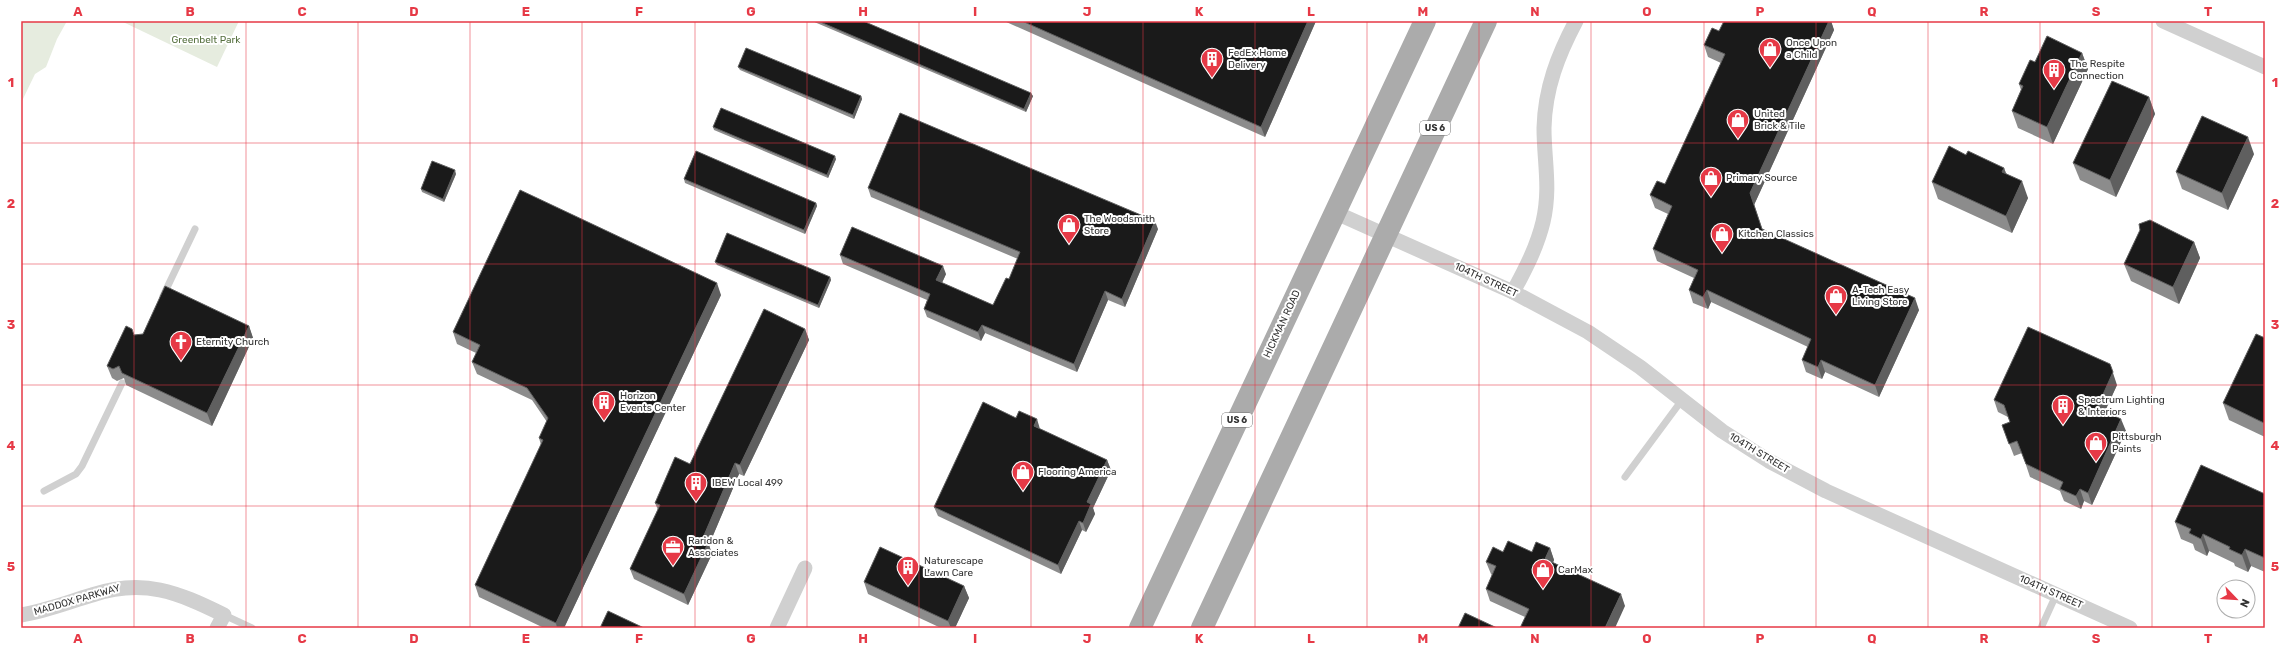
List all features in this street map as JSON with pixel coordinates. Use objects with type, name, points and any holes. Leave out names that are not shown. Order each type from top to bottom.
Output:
[{"type":"main road","name":"HICKMAN ROAD","points":[[1140,628],[1425,21]]},
{"type":"main road","name":"US 6","points":[[1202,628],[1486,21]]},
{"type":"street","points":[[1513,292],[1530,260],[1543,222],[1548,178],[1544,128],[1546,104],[1558,55],[1576,21]]},
{"type":"street","points":[[2163,21],[2265,67]]},
{"type":"street","name":"104TH STREET","points":[[1334,212],[1513,292],[1588,332],[1640,367],[1746,448],[1775,465],[1826,491],[2130,628]]},
{"type":"street","points":[[777,628],[805,568]]},
{"type":"street","name":"MADDOX PARKWAY","points":[[21,615],[44,612],[92,594],[136,586],[164,589],[176,593],[221,621]]},
{"type":"lane","points":[[161,300],[195,229]]},
{"type":"lane","points":[[44,491],[76,474],[82,466],[122,383]]},
{"type":"lane","points":[[1625,477],[1682,400]]},
{"type":"lane","points":[[2041,628],[2056,595]]},
{"type":"lane","points":[[221,621],[252,628]]},
{"type":"green space","points":[[21,21],[67,21],[57,39],[46,67],[35,74],[21,103]]},
{"type":"green space","name":"Greenbelt Park","points":[[121,21],[239,21],[217,67]]},
{"type":"building","points":[[818,21],[863,21],[1031,93],[1024,109]]},
{"type":"building","name":"FedEx Home Delivery","points":[[1022,21],[1308,21],[1261,127]]},
{"type":"building","points":[[1724,21],[1829,21],[1750,193],[1762,229],[1915,298],[1875,385],[1821,360],[1818,367],[1802,360],[1811,339],[1707,290],[1703,297],[1689,290],[1698,270],[1653,249],[1672,206],[1650,195],[1657,181],[1665,184],[1725,54],[1704,45],[1712,28],[1719,31]]},
{"type":"building","points":[[2047,36],[2082,53],[2047,127],[2012,111],[2023,86],[2019,84],[2030,60],[2035,62]]},
{"type":"building","points":[[746,48],[861,96],[853,115],[738,67]]},
{"type":"building","points":[[2112,81],[2149,97],[2110,180],[2073,163]]},
{"type":"building","points":[[721,108],[835,156],[827,175],[713,127]]},
{"type":"building","name":"The Woodsmith Store","points":[[900,113],[1155,221],[1122,299],[1105,291],[1074,364],[982,325],[978,332],[924,309],[930,294],[840,255],[852,227],[943,266],[936,280],[993,305],[1006,278],[1009,279],[1020,252],[868,188]]},
{"type":"building","points":[[2202,116],[2248,137],[2222,193],[2176,172]]},
{"type":"building","points":[[1949,146],[1966,155],[1968,151],[2004,168],[2002,172],[2022,181],[2006,216],[1932,182]]},
{"type":"building","points":[[696,151],[816,203],[804,230],[684,179]]},
{"type":"building","points":[[432,161],[455,170],[443,199],[421,189]]},
{"type":"building","name":"Horizon Events Center","points":[[520,190],[717,283],[556,623],[475,585],[543,440],[539,438],[548,418],[527,388],[472,362],[480,345],[453,332]]},
{"type":"building","points":[[2150,220],[2194,242],[2173,287],[2124,264],[2140,230],[2139,224]]},
{"type":"building","points":[[727,233],[830,277],[818,305],[715,262]]},
{"type":"building","name":"Eternity Church","points":[[165,286],[249,326],[207,413],[122,373],[119,366],[113,369],[107,366],[126,326],[132,329],[134,335],[143,334]]},
{"type":"building","points":[[764,309],[805,329],[740,465],[735,463],[702,540],[708,543],[684,594],[630,569],[660,505],[655,503],[675,457],[690,464]]},
{"type":"building","name":"Spectrum Lighting & Interiors","points":[[2028,327],[2110,364],[2113,372],[2097,408],[2121,419],[2088,493],[2080,489],[2076,496],[2060,489],[2063,482],[2026,464],[2017,441],[2009,444],[2002,425],[2010,422],[2004,405],[1994,400]]},
{"type":"building","points":[[2256,334],[2265,338],[2264,423],[2223,403]]},
{"type":"building","name":"Flooring America","points":[[983,402],[1016,418],[1019,411],[1037,419],[1034,426],[1107,460],[1087,502],[1091,504],[1083,523],[1079,521],[1058,565],[934,507]]},
{"type":"building","points":[[2201,465],[2265,494],[2265,558],[2245,549],[2242,555],[2229,549],[2230,547],[2203,534],[2201,539],[2189,533],[2191,529],[2175,522]]},
{"type":"building","name":"CarMax","points":[[1508,541],[1532,552],[1536,542],[1550,548],[1545,559],[1621,594],[1605,628],[1520,628],[1529,609],[1486,589],[1496,566],[1486,562],[1493,547],[1503,552]]},
{"type":"building","name":"Naturescape Lawn Care","points":[[880,547],[964,586],[948,621],[864,582]]},
{"type":"building","points":[[608,611],[644,628],[600,628]]},
{"type":"building","points":[[1465,613],[1497,628],[1458,628]]},
{"type":"place","name":"Once Upon a Child","points":[[1770,68]]},
{"type":"place","name":"FedEx Home Delivery","points":[[1212,78]]},
{"type":"place","name":"The Respite Connection","points":[[2054,90]]},
{"type":"place","name":"United Brick & Tile","points":[[1738,140]]},
{"type":"place","name":"Primary Source","points":[[1711,198]]},
{"type":"place","name":"The Woodsmith Store","points":[[1069,244]]},
{"type":"place","name":"Kitchen Classics","points":[[1722,254]]},
{"type":"place","name":"A-Tech Easy Living Store","points":[[1836,316]]},
{"type":"place","name":"Eternity Church","points":[[181,362]]},
{"type":"place","name":"Horizon Events Center","points":[[604,422]]},
{"type":"place","name":"Spectrum Lighting & Interiors","points":[[2063,426]]},
{"type":"place","name":"Pittsburgh Paints","points":[[2096,462]]},
{"type":"place","name":"Flooring America","points":[[1023,492]]},
{"type":"place","name":"IBEW Local 499","points":[[696,502]]},
{"type":"place","name":"Raridon & Associates","points":[[673,566]]},
{"type":"place","name":"Naturescape Lawn Care","points":[[908,586]]},
{"type":"place","name":"CarMax","points":[[1543,590]]}]
